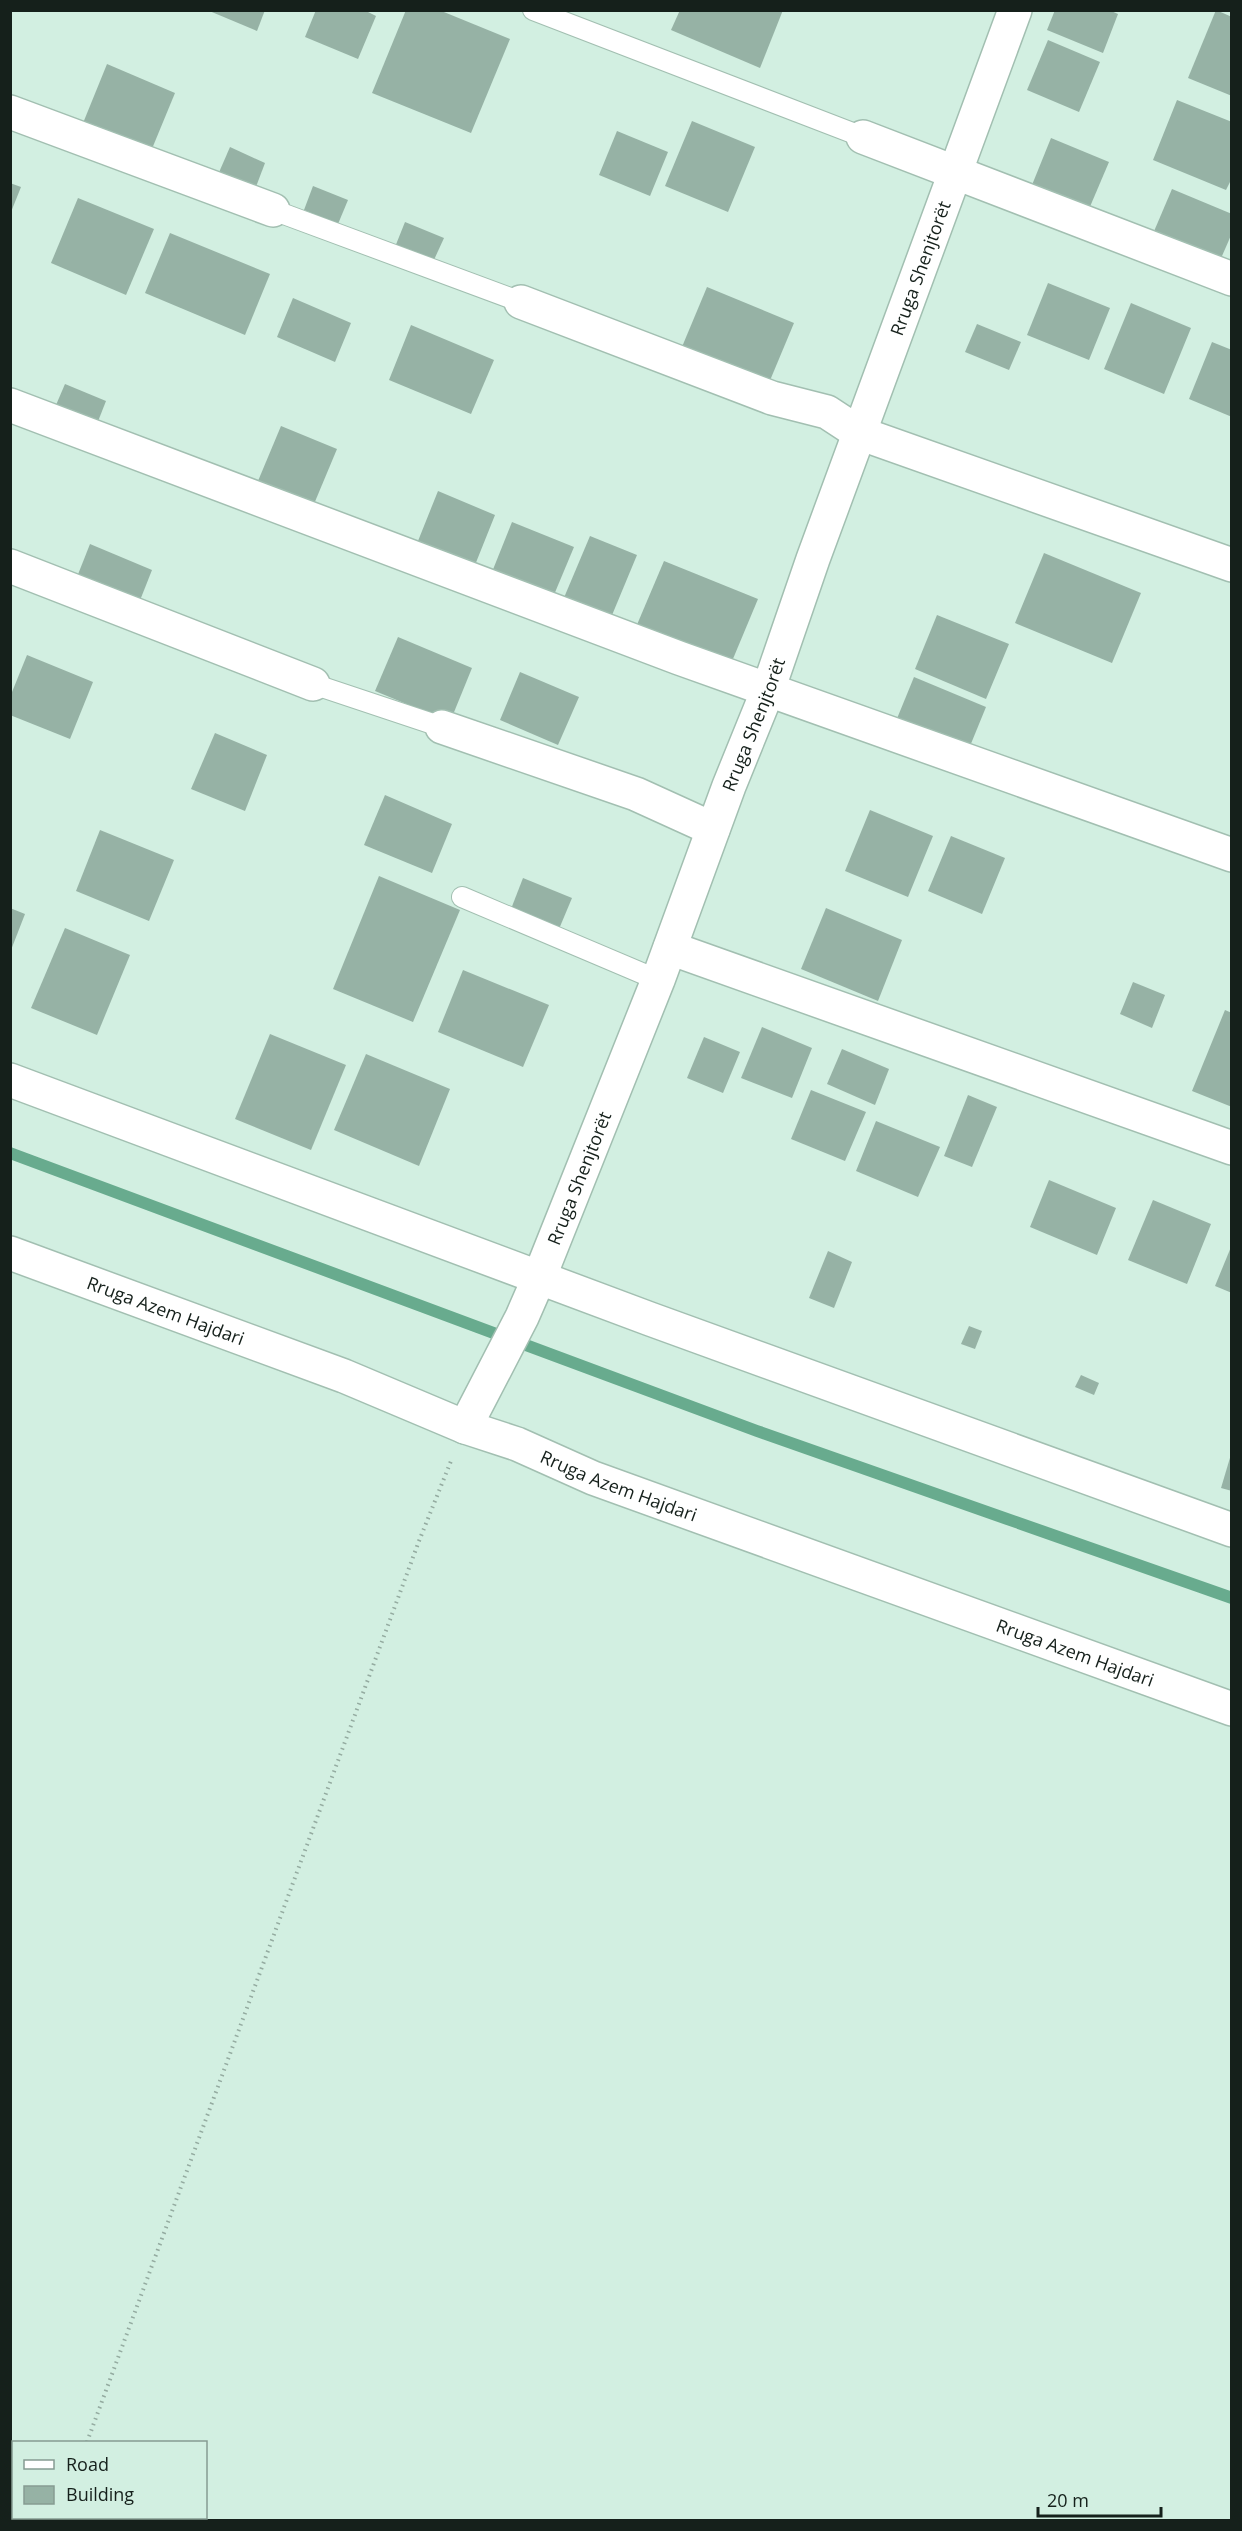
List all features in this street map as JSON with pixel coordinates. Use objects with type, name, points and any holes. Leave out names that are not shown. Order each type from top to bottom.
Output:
[{"type":"street","name":"Rruga Shenjtorët","points":[[465,1427],[522,1317],[539,1278],[658,980],[768,690],[859,433],[1015,10]]},
{"type":"street","points":[[10,112],[273,210]]},
{"type":"street","points":[[863,137],[1232,279]]},
{"type":"street","points":[[521,302],[772,398],[827,412],[859,433],[1232,565]]},
{"type":"street","points":[[10,405],[768,690],[1232,855]]},
{"type":"street","points":[[10,567],[313,684]]},
{"type":"street","points":[[442,727],[636,794],[714,829]]},
{"type":"street","points":[[670,948],[1232,1148]]},
{"type":"street","points":[[10,1080],[539,1278],[1232,1530]]},
{"type":"street","name":"Rruga Azem Hajdari","points":[[10,1253],[344,1376],[465,1427],[517,1444],[593,1478],[1232,1709]]},
{"type":"lane","points":[[533,10],[863,137]]},
{"type":"lane","points":[[273,210],[521,302]]},
{"type":"lane","points":[[313,684],[442,727]]},
{"type":"lane","points":[[462,897],[658,980]]},
{"type":"path","points":[[87,2441],[419,1541],[465,1427]]},
{"type":"building","points":[[207,10],[265,10],[257,31]]},
{"type":"building","points":[[316,10],[364,10],[376,16],[358,59],[305,37]]},
{"type":"building","points":[[406,10],[439,10],[510,39],[471,133],[372,93]]},
{"type":"building","points":[[680,10],[783,10],[760,68],[671,30]]},
{"type":"building","points":[[1055,10],[1109,10],[1118,14],[1103,53],[1047,30]]},
{"type":"building","points":[[1216,10],[1232,17],[1232,96],[1188,78]]},
{"type":"building","points":[[1048,40],[1100,62],[1079,112],[1027,90]]},
{"type":"building","points":[[107,64],[175,93],[149,156],[81,128]]},
{"type":"building","points":[[1177,100],[1232,122],[1232,178],[1226,190],[1153,160]]},
{"type":"building","points":[[692,121],[755,147],[728,212],[665,186]]},
{"type":"building","points":[[617,131],[668,152],[650,196],[599,175]]},
{"type":"building","points":[[1051,138],[1109,162],[1089,209],[1032,185]]},
{"type":"building","points":[[230,147],[265,163],[254,192],[217,177]]},
{"type":"building","points":[[10,183],[21,187],[11,212],[10,212]]},
{"type":"building","points":[[313,186],[348,200],[338,224],[304,210]]},
{"type":"building","points":[[1172,189],[1232,214],[1232,233],[1219,263],[1152,236]]},
{"type":"building","points":[[78,198],[154,229],[126,295],[51,263]]},
{"type":"building","points":[[405,222],[444,238],[433,262],[395,247]]},
{"type":"building","points":[[170,233],[270,274],[245,335],[145,293]]},
{"type":"building","points":[[1048,283],[1110,308],[1089,360],[1027,335]]},
{"type":"building","points":[[707,287],[794,323],[766,390],[679,354]]},
{"type":"building","points":[[293,298],[351,323],[335,362],[277,337]]},
{"type":"building","points":[[1131,303],[1191,328],[1164,394],[1104,369]]},
{"type":"building","points":[[977,324],[1021,342],[1009,370],[965,352]]},
{"type":"building","points":[[411,325],[494,360],[471,414],[389,380]]},
{"type":"building","points":[[1212,342],[1232,350],[1232,417],[1189,399]]},
{"type":"building","points":[[65,384],[106,401],[95,429],[53,412]]},
{"type":"building","points":[[281,426],[337,449],[314,504],[258,481]]},
{"type":"building","points":[[438,491],[495,515],[473,570],[416,546]]},
{"type":"building","points":[[512,522],[574,547],[551,602],[490,577]]},
{"type":"building","points":[[590,536],[637,555],[610,620],[563,600]]},
{"type":"building","points":[[90,544],[152,570],[137,608],[75,582]]},
{"type":"building","points":[[1044,553],[1141,593],[1112,663],[1015,623]]},
{"type":"building","points":[[664,561],[758,599],[730,666],[636,627]]},
{"type":"building","points":[[937,615],[1009,644],[986,699],[915,669]]},
{"type":"building","points":[[398,637],[472,668],[450,722],[375,691]]},
{"type":"building","points":[[27,655],[93,682],[70,739],[10,715],[10,697]]},
{"type":"building","points":[[520,672],[579,697],[558,745],[500,720]]},
{"type":"building","points":[[914,677],[986,707],[968,751],[896,721]]},
{"type":"building","points":[[215,733],[267,755],[245,811],[191,789]]},
{"type":"building","points":[[385,795],[452,824],[432,873],[364,845]]},
{"type":"building","points":[[870,810],[933,836],[908,897],[845,871]]},
{"type":"building","points":[[100,830],[174,860],[149,921],[76,891]]},
{"type":"building","points":[[951,836],[1005,858],[982,914],[928,891]]},
{"type":"building","points":[[379,876],[460,910],[413,1022],[333,989]]},
{"type":"building","points":[[523,878],[572,898],[559,929],[511,909]]},
{"type":"building","points":[[10,908],[25,914],[11,950],[10,950]]},
{"type":"building","points":[[826,908],[902,940],[878,1001],[801,969]]},
{"type":"building","points":[[65,928],[130,955],[97,1035],[31,1008]]},
{"type":"building","points":[[463,970],[549,1005],[523,1067],[438,1032]]},
{"type":"building","points":[[1133,982],[1165,995],[1152,1028],[1120,1014]]},
{"type":"building","points":[[1225,1010],[1232,1013],[1232,1107],[1192,1091]]},
{"type":"building","points":[[762,1027],[812,1048],[792,1098],[741,1078]]},
{"type":"building","points":[[270,1034],[346,1065],[311,1150],[235,1119]]},
{"type":"building","points":[[704,1037],[740,1052],[723,1093],[687,1078]]},
{"type":"building","points":[[842,1049],[889,1069],[875,1105],[827,1084]]},
{"type":"building","points":[[366,1054],[450,1089],[419,1166],[334,1130]]},
{"type":"building","points":[[811,1090],[866,1112],[845,1161],[791,1139]]},
{"type":"building","points":[[968,1095],[997,1107],[972,1167],[944,1156]]},
{"type":"building","points":[[876,1121],[940,1147],[918,1197],[856,1171]]},
{"type":"building","points":[[1049,1180],[1116,1208],[1097,1255],[1030,1227]]},
{"type":"building","points":[[1153,1200],[1211,1224],[1187,1284],[1128,1260]]},
{"type":"building","points":[[1232,1247],[1232,1293],[1215,1286]]},
{"type":"building","points":[[828,1251],[852,1262],[834,1308],[809,1298]]},
{"type":"building","points":[[969,1326],[982,1331],[975,1349],[961,1344]]},
{"type":"building","points":[[1081,1375],[1099,1383],[1094,1395],[1075,1387]]},
{"type":"building","points":[[1232,1451],[1232,1491],[1221,1488]]},
{"type":"waterway","points":[[10,1153],[757,1431],[1232,1598]]}]
